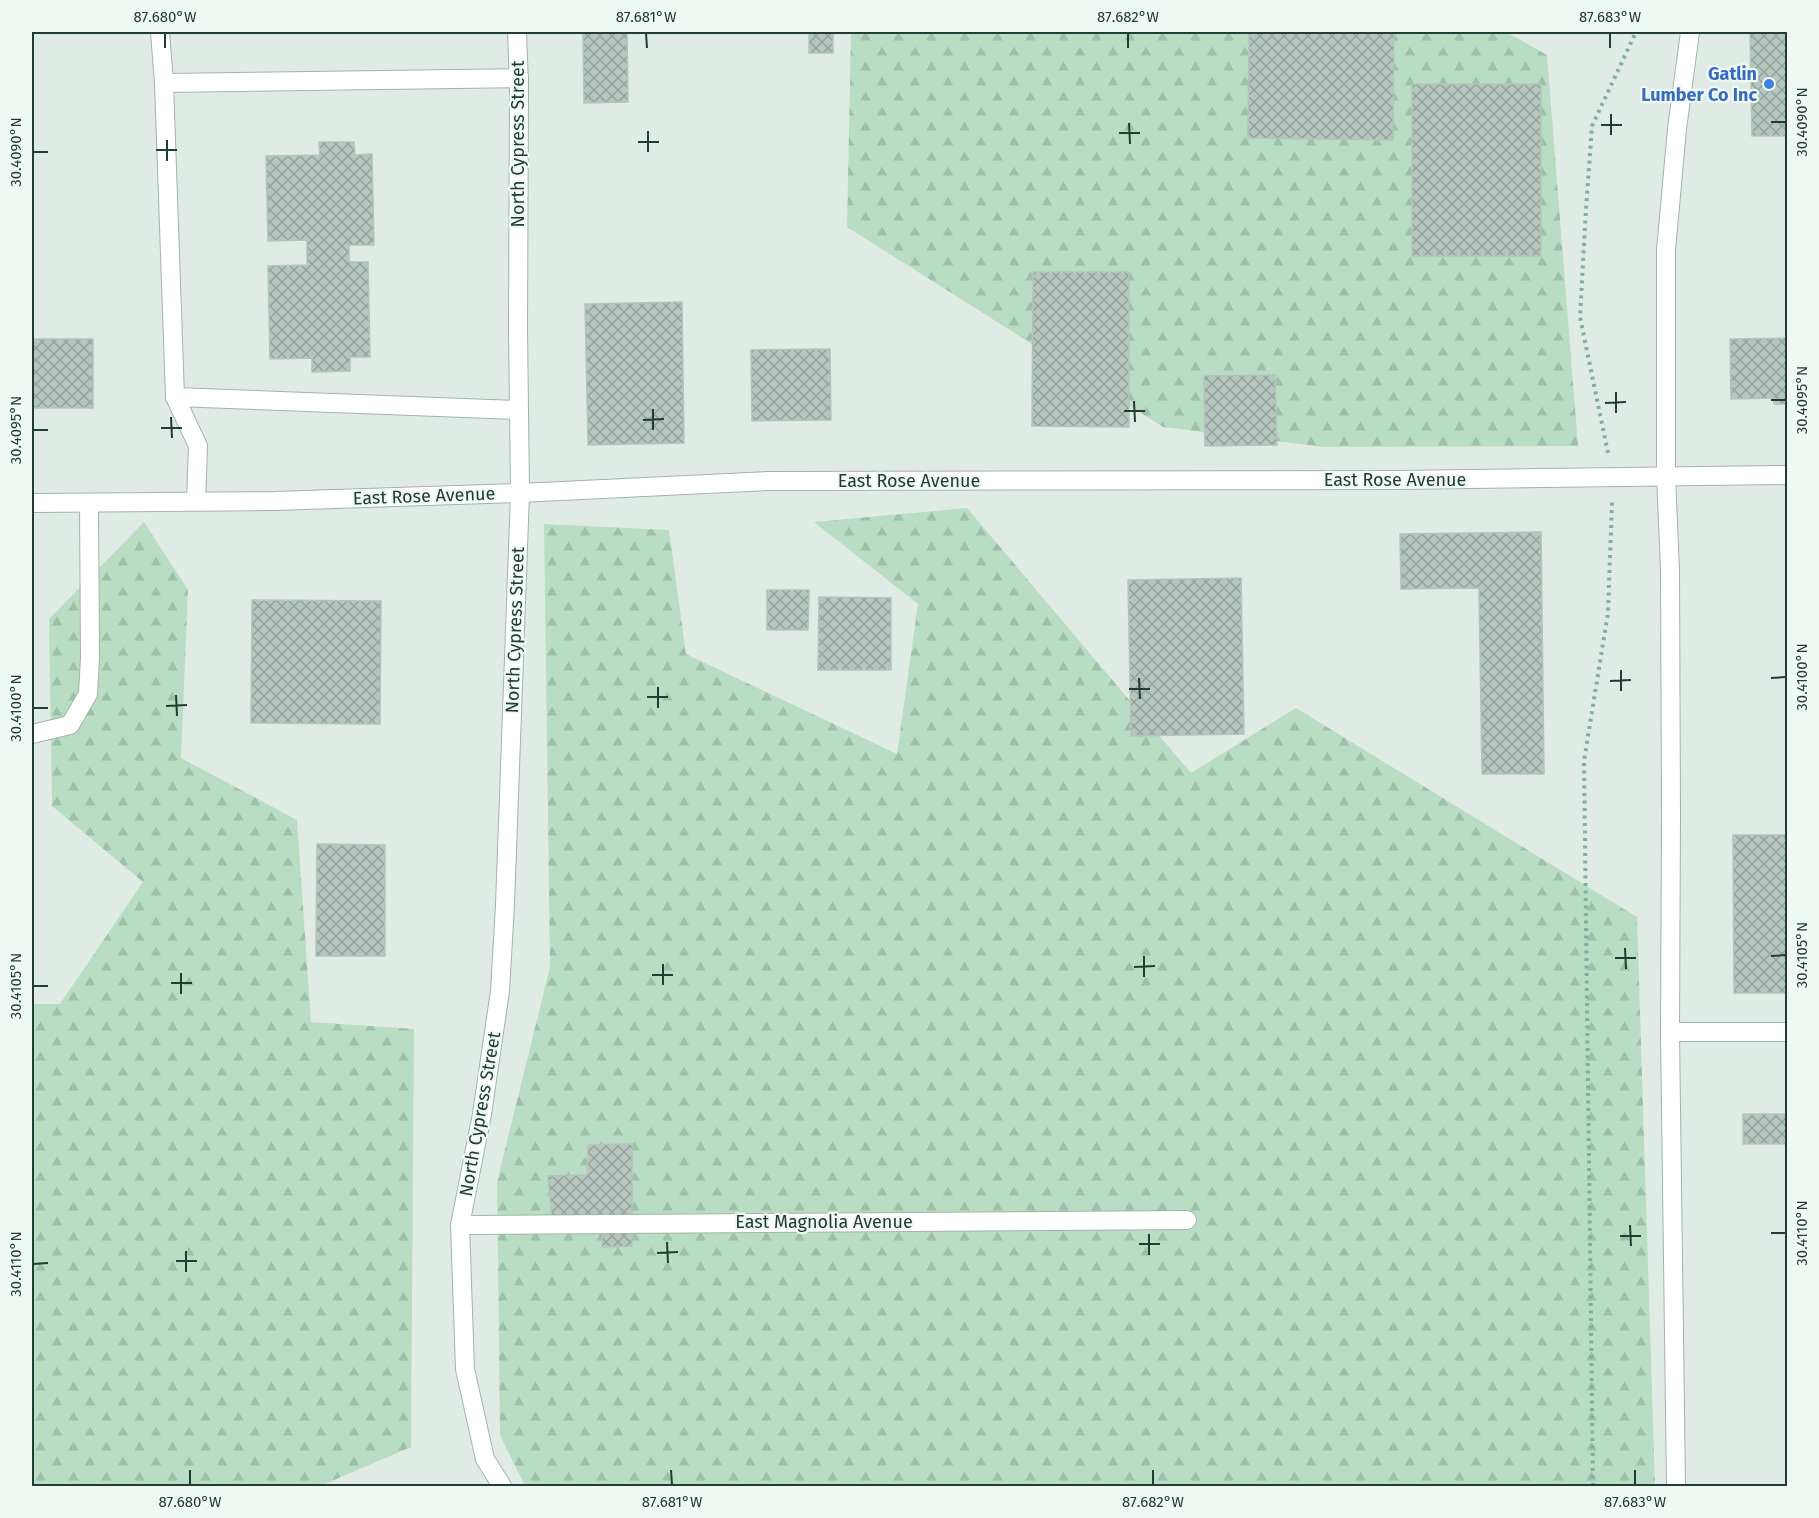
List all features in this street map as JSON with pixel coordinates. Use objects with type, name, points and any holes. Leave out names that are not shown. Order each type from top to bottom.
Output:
[{"type":"street","points":[[160,32],[164,83],[175,397],[198,446],[195,501]]},
{"type":"street","name":"North Cypress Street","points":[[502,1486],[485,1459],[465,1369],[460,1225],[482,1114],[500,991],[520,493],[517,32]]},
{"type":"street","points":[[1676,1486],[1670,1032],[1670,570],[1666,476],[1666,249],[1677,129],[1690,32]]},
{"type":"street","points":[[164,83],[519,78]]},
{"type":"street","points":[[175,397],[519,410]]},
{"type":"street","name":"East Rose Avenue","points":[[32,503],[520,493],[768,481],[1613,479],[1788,475]]},
{"type":"street","points":[[32,734],[70,725],[88,694],[90,658],[89,503]]},
{"type":"street","points":[[1670,1032],[1788,1032]]},
{"type":"street","name":"East Magnolia Avenue","points":[[460,1225],[1187,1220]]},
{"type":"path","points":[[1593,1486],[1584,761],[1608,613],[1613,479],[1580,317],[1592,126],[1636,32]]},
{"type":"green space","points":[[851,32],[1506,32],[1547,55],[1578,446],[1324,447],[1163,427],[847,227]]},
{"type":"green space","points":[[967,508],[1191,773],[1296,708],[1637,917],[1655,1486],[525,1486],[500,1435],[497,1182],[550,967],[544,524],[669,530],[686,654],[897,754],[918,604],[814,522]]},
{"type":"green space","points":[[144,522],[188,590],[181,758],[297,820],[311,1022],[414,1029],[411,1447],[320,1486],[32,1486],[32,1004],[60,1004],[143,882],[52,806],[49,619]]},
{"type":"building","points":[[583,32],[627,32],[628,102],[584,103]]},
{"type":"building","points":[[809,32],[833,32],[833,53],[809,53]]},
{"type":"building","points":[[1249,32],[1394,32],[1393,140],[1248,138]]},
{"type":"building","name":"Gatlin Lumber Co Inc","points":[[1750,32],[1788,32],[1788,136],[1752,136]]},
{"type":"building","points":[[1412,84],[1541,84],[1541,256],[1412,256]]},
{"type":"building","points":[[319,142],[354,142],[355,155],[372,154],[374,245],[349,245],[349,262],[368,262],[370,357],[350,357],[350,371],[312,372],[312,358],[270,359],[268,266],[307,265],[307,240],[268,241],[266,156],[320,155]]},
{"type":"building","points":[[1033,272],[1129,272],[1129,427],[1032,426]]},
{"type":"building","points":[[682,302],[684,443],[588,445],[585,304]]},
{"type":"building","points":[[1788,338],[1788,404],[1774,404],[1774,398],[1731,399],[1730,339]]},
{"type":"building","points":[[32,339],[93,339],[93,408],[32,408]]},
{"type":"building","points":[[830,349],[831,420],[752,421],[751,350]]},
{"type":"building","points":[[1275,375],[1277,445],[1205,446],[1204,376]]},
{"type":"building","points":[[1541,532],[1544,774],[1482,774],[1479,588],[1401,589],[1400,534]]},
{"type":"building","points":[[1241,578],[1244,734],[1131,736],[1128,580]]},
{"type":"building","points":[[767,590],[809,590],[808,630],[767,630]]},
{"type":"building","points":[[819,597],[891,598],[891,670],[818,670]]},
{"type":"building","points":[[252,600],[381,601],[380,724],[251,723]]},
{"type":"building","points":[[33,606],[33,684],[32,684]]},
{"type":"building","points":[[1733,835],[1788,835],[1788,993],[1734,993]]},
{"type":"building","points":[[317,844],[385,845],[385,956],[316,956]]},
{"type":"building","points":[[1743,1114],[1788,1114],[1788,1144],[1743,1144]]},
{"type":"building","points":[[632,1144],[632,1246],[602,1247],[602,1227],[553,1229],[548,1176],[587,1175],[588,1145]]},
{"type":"place","name":"Gatlin Lumber Co Inc","points":[[1769,84]]}]
